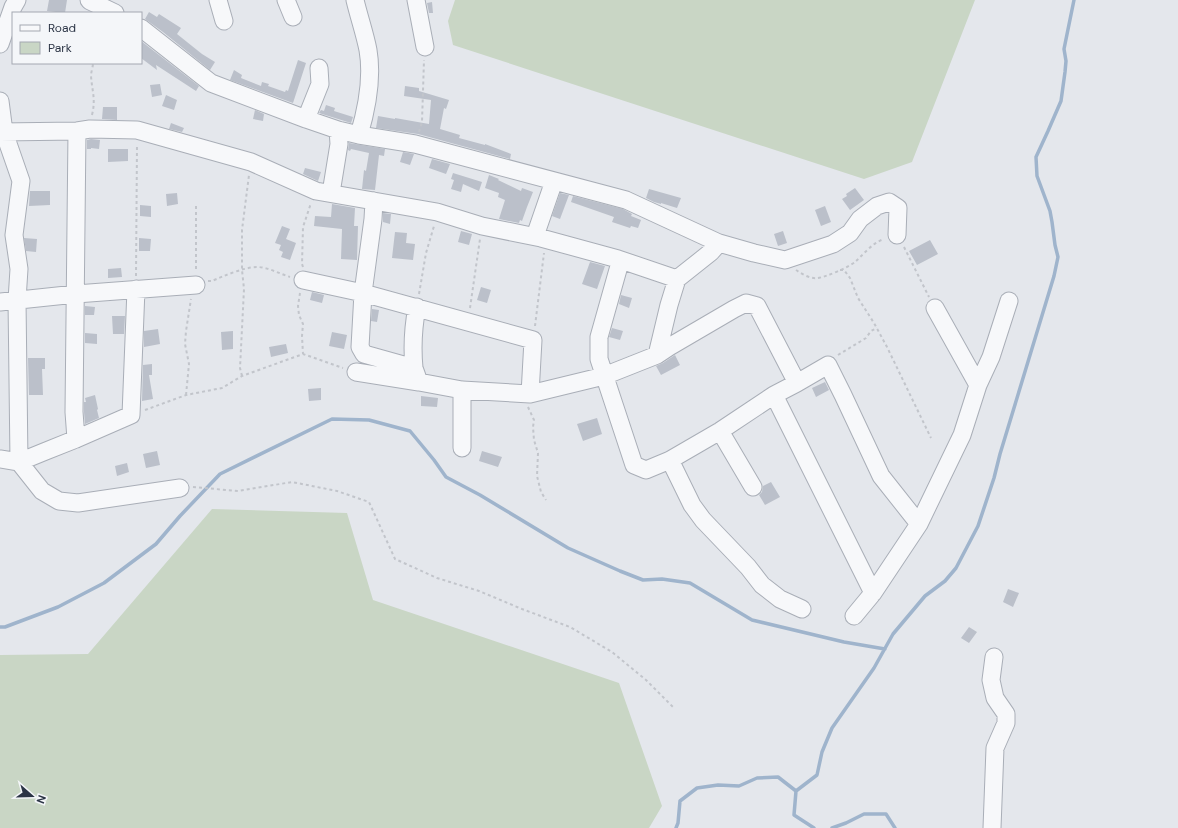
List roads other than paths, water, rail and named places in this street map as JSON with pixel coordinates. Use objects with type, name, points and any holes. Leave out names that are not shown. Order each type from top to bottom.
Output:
[{"type":"street","points":[[12,12],[17,0]]},
{"type":"street","points":[[89,0],[113,12]]},
{"type":"street","points":[[218,0],[224,21]]},
{"type":"street","points":[[286,0],[293,17]]},
{"type":"street","points":[[355,0],[368,50],[369,72],[365,116],[359,135]]},
{"type":"street","points":[[416,0],[425,47]]},
{"type":"street","points":[[0,44],[12,13]]},
{"type":"street","points":[[142,29],[211,84],[338,130],[415,144],[626,200],[719,243],[785,260],[833,244],[850,233],[860,219],[877,206],[889,202],[898,208],[897,235]]},
{"type":"street","points":[[306,119],[320,84],[319,68]]},
{"type":"street","points":[[0,101],[2,132],[21,182],[14,235],[19,269],[8,301],[19,462],[42,491],[59,501],[78,503],[180,488]]},
{"type":"street","points":[[76,439],[74,412],[76,294],[83,130]]},
{"type":"street","points":[[2,132],[137,130],[251,162],[323,192],[437,212],[482,226],[538,237],[677,279]]},
{"type":"street","points":[[323,192],[339,144],[338,130]]},
{"type":"street","points":[[538,237],[554,181]]},
{"type":"street","points":[[374,200],[373,219],[363,293],[360,347],[364,354],[417,375],[462,390],[530,394],[604,376],[657,355],[734,309],[746,304],[758,306],[797,383]]},
{"type":"street","points":[[657,355],[677,279],[712,252],[719,243]]},
{"type":"street","points":[[618,260],[618,266],[599,337],[599,359],[634,465],[646,470],[670,460],[720,431],[774,395],[828,365],[881,476],[918,524]]},
{"type":"street","points":[[303,280],[417,307],[533,340],[530,394]]},
{"type":"street","points":[[8,301],[76,294],[196,285]]},
{"type":"street","points":[[0,459],[19,462],[76,439],[131,414],[136,289]]},
{"type":"street","points":[[854,616],[873,593],[918,524],[962,436],[978,385],[991,357],[1009,301]]},
{"type":"street","points":[[417,307],[412,346],[417,375]]},
{"type":"street","points":[[935,308],[978,385]]},
{"type":"street","points":[[356,372],[417,375]]},
{"type":"street","points":[[462,390],[462,448]]},
{"type":"street","points":[[774,395],[873,593]]},
{"type":"street","points":[[720,431],[753,487]]},
{"type":"street","points":[[670,460],[692,505],[703,520],[748,567],[762,585],[780,599],[802,609]]},
{"type":"street","points":[[992,828],[995,748],[1006,723],[1006,714],[995,698],[992,686],[991,680],[994,657]]},
{"type":"waterway","points":[[814,828],[794,815],[796,791],[817,775],[822,752],[832,728],[874,668],[893,634],[925,596],[945,581],[956,568],[978,526],[994,478],[1054,276],[1058,257],[1050,211],[1037,176],[1036,157],[1061,101],[1066,61],[1064,49],[1074,0]]},
{"type":"waterway","points":[[0,627],[5,627],[58,607],[104,583],[156,544],[220,474],[332,419],[369,420],[410,431],[446,477],[480,495],[568,548],[620,571],[643,580],[662,579],[690,583],[752,620],[844,642],[885,649]]},
{"type":"waterway","points":[[676,828],[678,823],[680,801],[697,788],[718,785],[739,786],[757,778],[778,777],[796,791]]},
{"type":"waterway","points":[[832,828],[864,814],[886,814],[895,828]]}]
